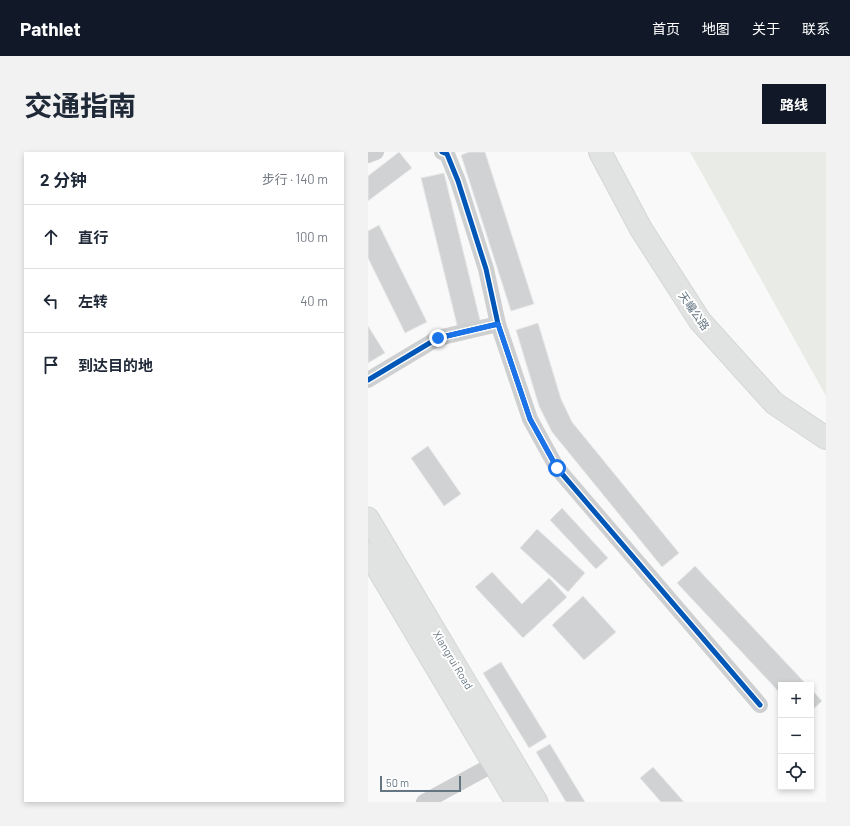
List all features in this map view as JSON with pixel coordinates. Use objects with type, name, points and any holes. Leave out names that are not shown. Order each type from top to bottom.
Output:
[{"type":"highway","name":"天巉公路","points":[[600,152],[641,229],[700,321],[774,402],[826,438]]},
{"type":"main road","name":"Xiangrui Road","points":[[368,518],[537,802]]},
{"type":"main road","name":"Xiangrui Road","points":[[368,553],[516,802]]},
{"type":"street","points":[[368,155],[376,152]]},
{"type":"street","points":[[442,152],[447,154],[458,181],[486,269],[498,324],[530,419],[557,468],[760,706]]},
{"type":"street","points":[[368,380],[438,338],[498,324]]},
{"type":"street","points":[[424,802],[494,764]]},
{"type":"shaded area","points":[[690,152],[826,152],[826,396]]},
{"type":"building","points":[[399,152],[412,168],[368,201],[368,176]]},
{"type":"building","points":[[469,152],[485,152],[534,304],[511,311],[461,155]]},
{"type":"building","points":[[444,173],[481,324],[458,329],[421,178]]},
{"type":"building","points":[[379,225],[427,322],[405,333],[368,258],[368,231]]},
{"type":"building","points":[[538,323],[561,399],[572,422],[679,553],[662,567],[552,432],[539,406],[516,330]]},
{"type":"building","points":[[368,326],[385,353],[368,363]]},
{"type":"building","points":[[428,446],[461,494],[444,506],[411,458]]},
{"type":"building","points":[[562,508],[608,558],[596,569],[550,520]]},
{"type":"building","points":[[537,529],[585,573],[568,592],[520,548]]},
{"type":"building","points":[[695,566],[804,682],[778,682],[778,691],[677,583]]},
{"type":"building","points":[[492,572],[522,604],[549,578],[567,597],[523,638],[475,587]]},
{"type":"building","points":[[583,596],[616,632],[584,660],[552,625]]},
{"type":"building","points":[[501,662],[547,737],[529,748],[483,673]]},
{"type":"building","points":[[814,692],[822,701],[814,708]]},
{"type":"building","points":[[550,744],[585,802],[566,802],[536,752]]},
{"type":"building","points":[[653,767],[684,802],[661,802],[640,778]]},
{"type":"cycle path","points":[[442,152],[447,154],[458,181],[486,269],[498,324],[530,419],[557,468],[760,705]]},
{"type":"cycle path","points":[[368,380],[438,338],[498,324]]},
{"type":"route","points":[[438,338],[498,324],[530,419],[557,468]]}]
